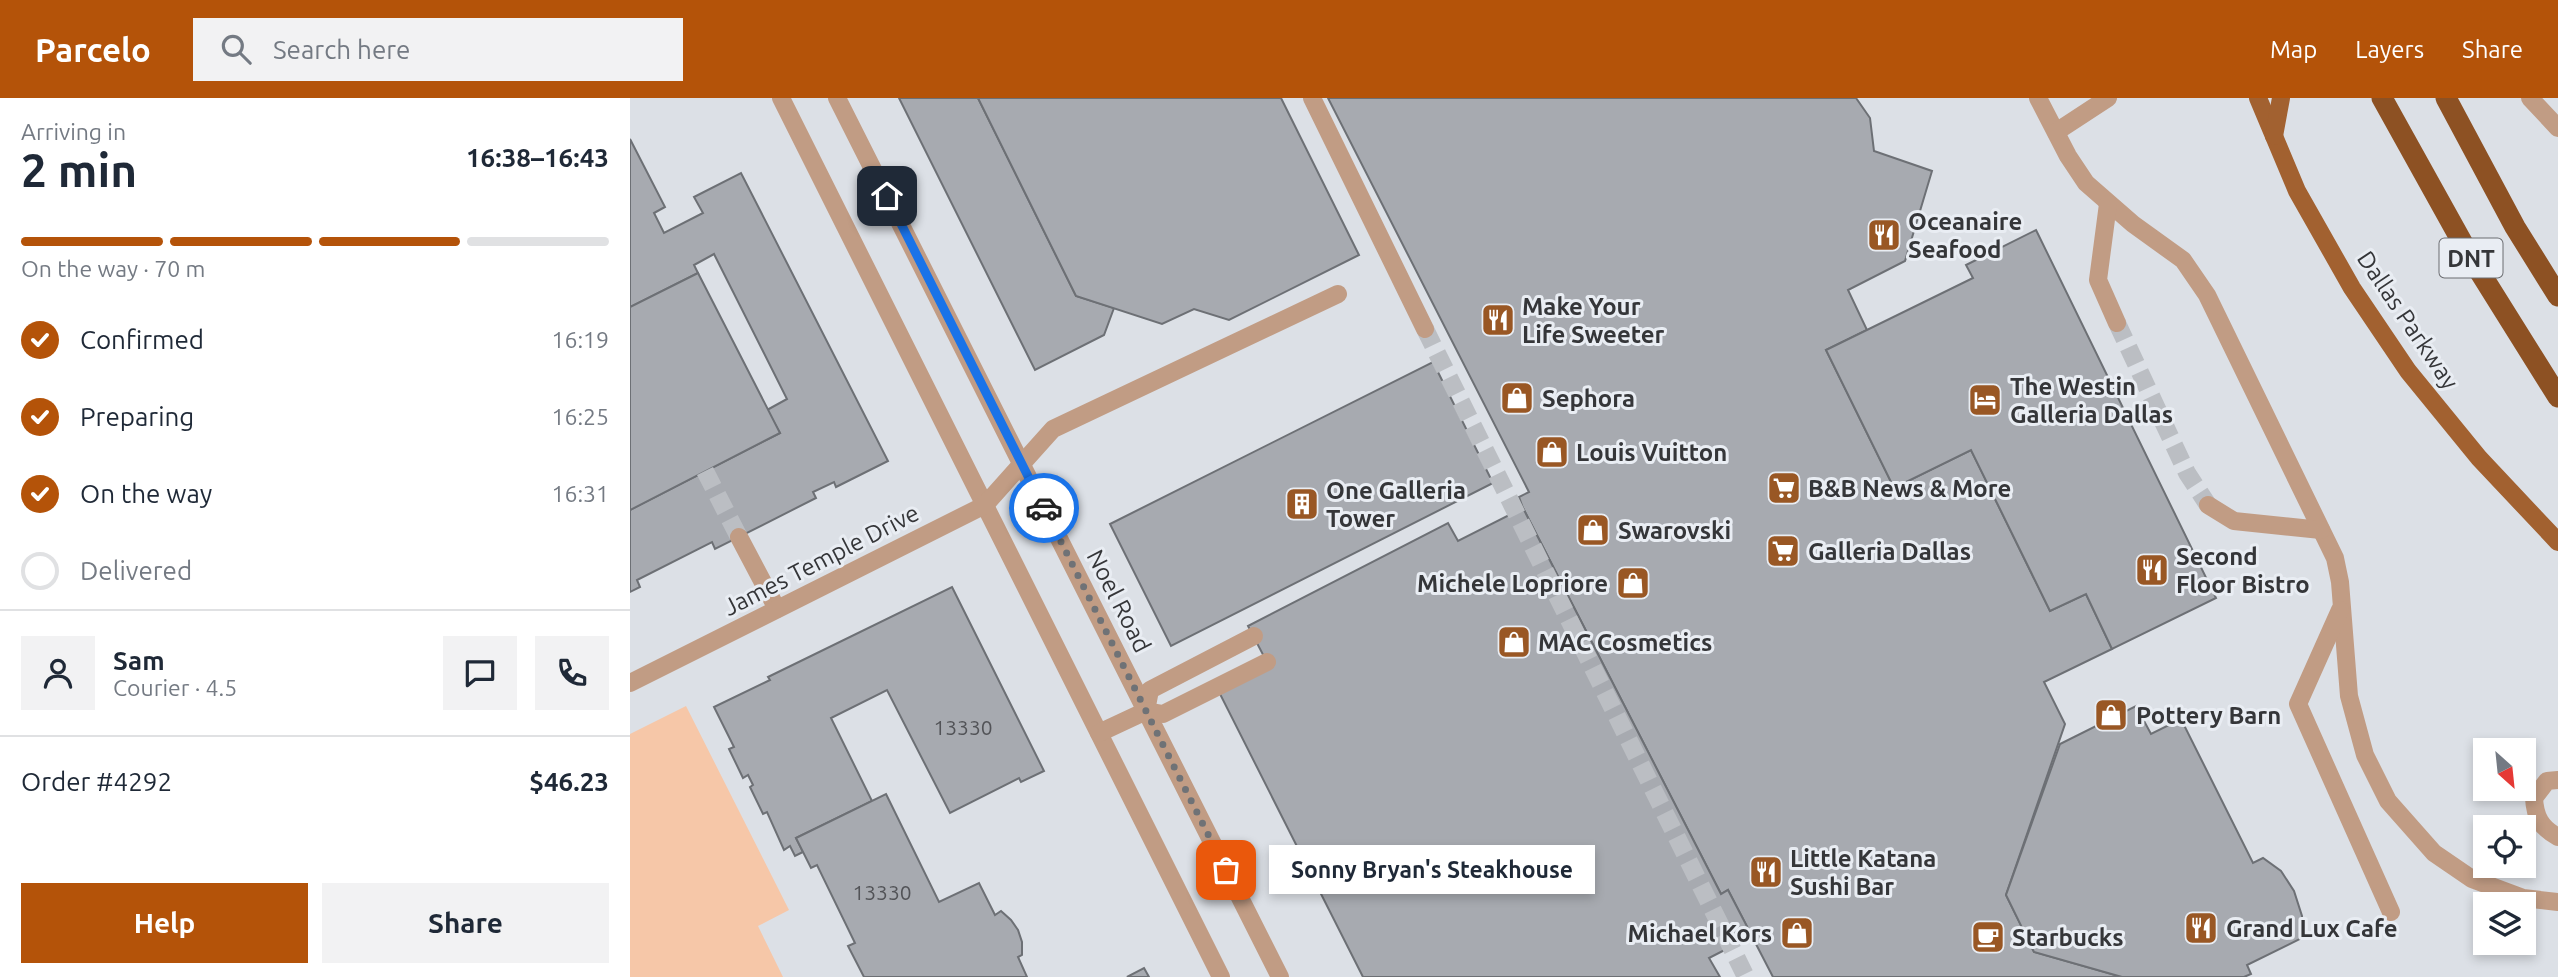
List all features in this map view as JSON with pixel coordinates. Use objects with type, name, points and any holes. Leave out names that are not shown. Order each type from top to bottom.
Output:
[{"type":"highway","name":"DNT","points":[[2446,98],[2515,227],[2558,296]]},
{"type":"highway","name":"DNT","points":[[2386,106],[2470,258],[2558,397]]},
{"type":"main road","name":"Dallas Parkway","points":[[2258,98],[2297,191],[2339,264],[2408,371],[2479,458],[2558,541]]},
{"type":"main road","points":[[2274,136],[2281,98]]},
{"type":"street","points":[[781,98],[1221,977]]},
{"type":"street","name":"Noel Road","points":[[837,98],[1280,977]]},
{"type":"street","points":[[1312,98],[1425,329]]},
{"type":"street","points":[[2038,98],[2086,183],[2108,204],[2183,260],[2207,295],[2335,558],[2340,582],[2349,695],[2365,755],[2388,801],[2434,853],[2472,879],[2524,898],[2558,902]]},
{"type":"street","points":[[2056,132],[2108,98]]},
{"type":"street","points":[[2530,98],[2558,128]]},
{"type":"street","points":[[2108,204],[2098,280],[2117,323]]},
{"type":"street","name":"James Temple Drive","points":[[630,683],[985,505],[1053,429],[1338,294]]},
{"type":"street","points":[[2208,505],[2234,521],[2321,530]]},
{"type":"street","points":[[744,534],[782,607]]},
{"type":"street","points":[[2342,607],[2298,704],[2391,912]]},
{"type":"street","points":[[1146,711],[1150,690],[1254,636]]},
{"type":"street","points":[[1099,733],[1146,711],[1163,714],[1267,662]]},
{"type":"street","points":[[2558,780],[2547,781],[2534,798],[2535,814],[2545,830],[2558,837]]},
{"type":"shaded area","points":[[686,706],[789,910],[758,926],[783,977],[630,977],[630,734]]},
{"type":"building","points":[[899,98],[978,98],[1076,296],[1114,308],[1104,335],[1035,370]]},
{"type":"building","points":[[978,98],[1281,98],[1359,255],[1229,320],[1194,309],[1162,324],[1076,296]]},
{"type":"building","name":"Galleria Dallas","points":[[1328,98],[1856,98],[1870,118],[1874,151],[1932,171],[1905,261],[1848,290],[1867,330],[1826,350],[1894,488],[1971,450],[2050,611],[2086,594],[2112,649],[2044,682],[2065,724],[2006,895],[2034,952],[2122,977],[1773,977],[1728,890],[1721,894],[1523,508],[1519,497],[1529,492]]},
{"type":"building","points":[[630,139],[665,207],[654,213],[664,233],[703,213],[694,197],[741,173],[888,461],[836,487],[834,482],[813,492],[816,498],[715,549],[712,542],[637,580],[640,587],[630,592],[630,510],[780,433],[767,410],[787,399],[714,254],[694,265],[698,273],[630,307]]},
{"type":"building","name":"The Westin Galleria Dallas","points":[[2036,230],[2216,598],[2112,649],[2086,594],[2050,611],[1971,450],[1894,488],[1826,350],[1973,278],[1966,265]]},
{"type":"building","points":[[698,273],[780,433],[630,510],[630,307]]},
{"type":"building","name":"One Galleria Tower","points":[[1433,362],[1493,483],[1171,646],[1110,524]]},
{"type":"building","points":[[1523,508],[1721,894],[1728,890],[1752,936],[1709,958],[1720,977],[1363,977],[1219,692],[1269,666],[1248,626],[1448,523],[1458,541]]},
{"type":"building","points":[[952,587],[1044,771],[1021,782],[1019,778],[950,813],[887,690],[831,718],[872,801],[796,838],[803,852],[795,856],[790,846],[784,850],[767,812],[763,814],[750,787],[753,785],[748,775],[743,778],[729,749],[734,747],[714,707],[770,680],[768,677]]},
{"type":"building","points":[[2136,706],[2151,734],[2181,719],[2253,863],[2263,858],[2281,871],[2294,891],[2302,916],[2302,938],[2247,965],[2251,974],[2244,977],[2122,977],[2034,952],[2006,895],[2060,744]]},
{"type":"building","points":[[886,794],[939,902],[979,883],[995,915],[1001,911],[1018,930],[1022,955],[1018,957],[1027,977],[864,977],[848,946],[855,943],[817,865],[811,868],[796,838]]},
{"type":"building","points":[[1144,968],[1149,977],[1127,977]]},
{"type":"tunnel","points":[[2117,323],[2187,473],[2208,505]]},
{"type":"tunnel","points":[[1425,329],[1746,977]]},
{"type":"tunnel","points":[[705,471],[739,537]]},
{"type":"way so far","points":[[1044,508],[1226,870]]},
{"type":"place","name":"Oceanaire Seafood","points":[[1884,235]]},
{"type":"place","name":"Make Your Life Sweeter","points":[[1498,320]]},
{"type":"place","name":"Sephora","points":[[1517,398]]},
{"type":"place","name":"The Westin Galleria Dallas","points":[[1985,400]]},
{"type":"place","name":"Louis Vuitton","points":[[1552,452]]},
{"type":"place","name":"B&B News & More","points":[[1784,488]]},
{"type":"place","name":"One Galleria Tower","points":[[1302,504]]},
{"type":"place","name":"Swarovski","points":[[1593,530]]},
{"type":"place","name":"Galleria Dallas","points":[[1783,551]]},
{"type":"place","name":"Second Floor Bistro","points":[[2152,570]]},
{"type":"place","name":"Michele Lopriore","points":[[1633,583]]},
{"type":"place","name":"MAC Cosmetics","points":[[1514,642]]},
{"type":"place","name":"Pottery Barn","points":[[2111,715]]},
{"type":"place","name":"Sonny Bryan's Steakhouse","points":[[1226,870]]},
{"type":"place","name":"Little Katana Sushi Bar","points":[[1766,872]]},
{"type":"place","name":"Grand Lux Cafe","points":[[2201,928]]},
{"type":"place","name":"Michael Kors","points":[[1797,933]]},
{"type":"place","name":"Starbucks","points":[[1988,937]]},
{"type":"route","points":[[887,196],[1044,508]]}]
